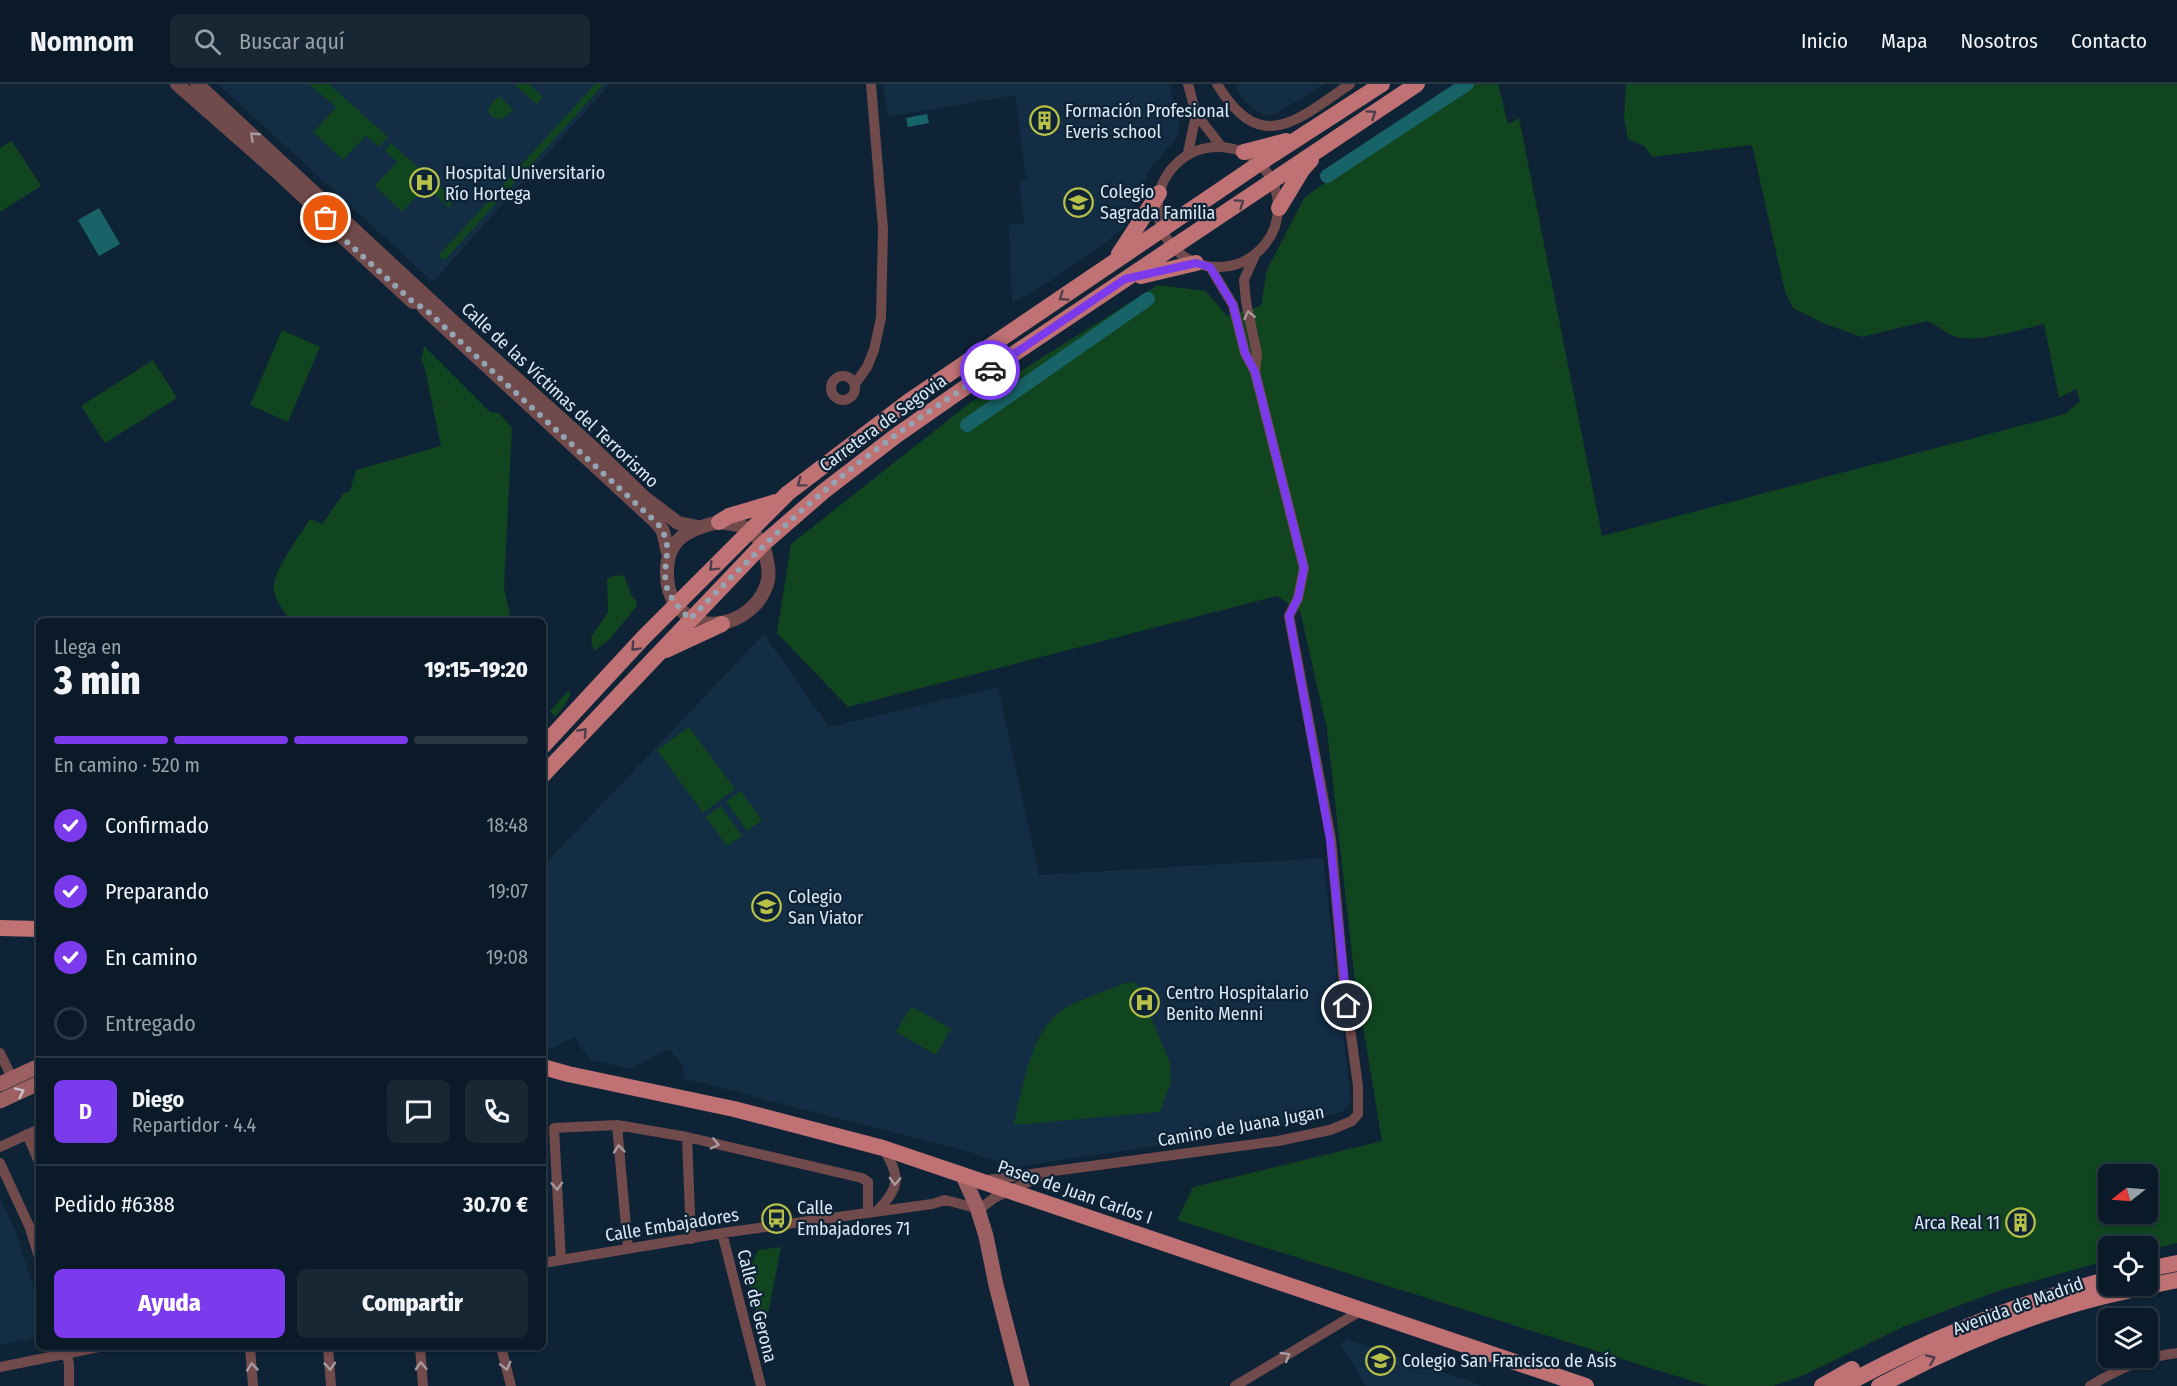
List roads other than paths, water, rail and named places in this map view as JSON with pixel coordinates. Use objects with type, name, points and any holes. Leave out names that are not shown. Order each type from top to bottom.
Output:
[{"type":"main road","name":"Carretera de Segovia","points":[[546,743],[676,605],[779,501],[909,401],[1260,163],[1382,84]]},
{"type":"main road","name":"Carretera de Segovia","points":[[546,772],[763,544],[824,491],[897,435],[1417,84]]},
{"type":"main road","points":[[1244,152],[1302,137]]},
{"type":"main road","points":[[1279,208],[1302,170],[1327,144]]},
{"type":"main road","points":[[1111,264],[1125,247],[1159,193]]},
{"type":"main road","points":[[1125,279],[1203,265]]},
{"type":"main road","points":[[719,522],[729,516],[779,501]]},
{"type":"main road","points":[[652,658],[722,624]]},
{"type":"main road","points":[[0,928],[36,929]]},
{"type":"main road","points":[[6,1081],[36,1067]]},
{"type":"main road","name":"Paseo de Juan Carlos I","points":[[546,1068],[734,1109],[883,1148],[1586,1386]]},
{"type":"main road","points":[[0,1101],[36,1084]]},
{"type":"main road","points":[[962,1174],[977,1207],[988,1245],[1022,1386]]},
{"type":"main road","points":[[2158,1267],[2177,1263]]},
{"type":"main road","name":"Avenida de Madrid","points":[[1879,1386],[1921,1363],[2012,1326],[2103,1296],[2177,1280]]},
{"type":"main road","name":"Avenida de Madrid","points":[[1843,1386],[1913,1349],[1989,1316],[2054,1293],[2098,1282]]},
{"type":"main road","name":"Avenida de Madrid","points":[[1822,1386],[1873,1358],[1937,1328],[1989,1316]]},
{"type":"street","name":"Calle de las Víctimas del Terrorismo","points":[[177,84],[278,172],[326,218],[335,231],[413,302],[425,309]]},
{"type":"street","name":"Calle de las Víctimas del Terrorismo","points":[[197,84],[645,498],[678,523],[698,526]]},
{"type":"street","points":[[851,380],[867,367],[874,350],[881,318],[883,229],[871,84]]},
{"type":"street","points":[[1188,84],[1196,114],[1221,146]]},
{"type":"street","points":[[1217,84],[1232,107],[1252,122],[1270,127],[1296,120],[1350,84]]},
{"type":"street","points":[[1223,84],[1232,107]]},
{"type":"street","points":[[1188,153],[1196,114]]},
{"type":"street","points":[[1255,255],[1236,265],[1203,265],[1174,248],[1162,229],[1158,216],[1159,193],[1170,170],[1188,153],[1204,148],[1221,146],[1244,152],[1260,163],[1272,180],[1279,208]]},
{"type":"street","name":"Camino de Juana Jugan","points":[[1255,372],[1257,354],[1246,302],[1244,280],[1255,255],[1272,235],[1279,208]]},
{"type":"street","name":"Calle de las Víctimas del Terrorismo","points":[[326,218],[342,228],[391,274],[398,277],[405,276]]},
{"type":"street","name":"Camino de Juana Jugan","points":[[983,1181],[1278,1141],[1330,1130],[1352,1121],[1358,1114],[1358,1086],[1344,984],[1330,839],[1289,616],[1298,598],[1304,568],[1255,372],[1245,353],[1233,305],[1203,265]]},
{"type":"street","name":"Calle de las Víctimas del Terrorismo","points":[[405,276],[407,289],[425,309],[657,523],[663,531],[668,553]]},
{"type":"street","points":[[719,522],[750,530],[763,544],[769,566],[769,577],[765,588],[743,615],[722,624],[707,625],[690,619],[676,605],[667,587],[668,553],[682,536],[698,526],[719,522]]},
{"type":"street","points":[[0,1053],[6,1081]]},
{"type":"street","points":[[561,1260],[554,1128],[617,1125],[687,1137],[862,1178],[868,1182],[873,1211]]},
{"type":"street","points":[[617,1125],[628,1249]]},
{"type":"street","points":[[0,1147],[36,1130]]},
{"type":"street","points":[[27,1134],[36,1155]]},
{"type":"street","points":[[687,1137],[691,1239]]},
{"type":"street","points":[[873,1211],[895,1191],[897,1180],[895,1168],[883,1148]]},
{"type":"street","points":[[0,1163],[34,1225]]},
{"type":"street","name":"Camino de Juana Jugan","points":[[977,1207],[980,1209],[994,1198],[1054,1172]]},
{"type":"street","name":"Calle Embajadores","points":[[546,1262],[722,1233],[932,1204],[945,1200],[977,1207]]},
{"type":"street","name":"Calle de Gerona","points":[[722,1233],[757,1385]]},
{"type":"street","points":[[1235,1386],[1362,1310]]},
{"type":"street","points":[[0,1367],[67,1350],[69,1386]]},
{"type":"street","points":[[250,1350],[254,1386]]},
{"type":"street","points":[[328,1350],[331,1386]]},
{"type":"street","points":[[420,1350],[423,1386]]},
{"type":"street","points":[[502,1350],[511,1386]]},
{"type":"street","points":[[2090,1386],[2118,1369],[2156,1356],[2177,1353]]},
{"type":"waterway","points":[[1327,176],[1467,84]]},
{"type":"waterway","points":[[967,425],[1148,299]]},
{"type":"place","name":"Formación Profesional Everis school","points":[[1044,121]]},
{"type":"place","name":"Hospital Universitario Río Hortega","points":[[424,183]]},
{"type":"place","name":"Colegio Sagrada Familia","points":[[1079,202]]},
{"type":"place","name":"Colegio San Viator","points":[[767,907]]},
{"type":"place","name":"Centro Hospitalario Benito Menni","points":[[1145,1003]]},
{"type":"place","name":"Calle Embajadores 71","points":[[776,1218]]},
{"type":"place","name":"Arca Real 11","points":[[2021,1223]]},
{"type":"place","name":"Colegio San Francisco de Asís","points":[[1381,1361]]}]
